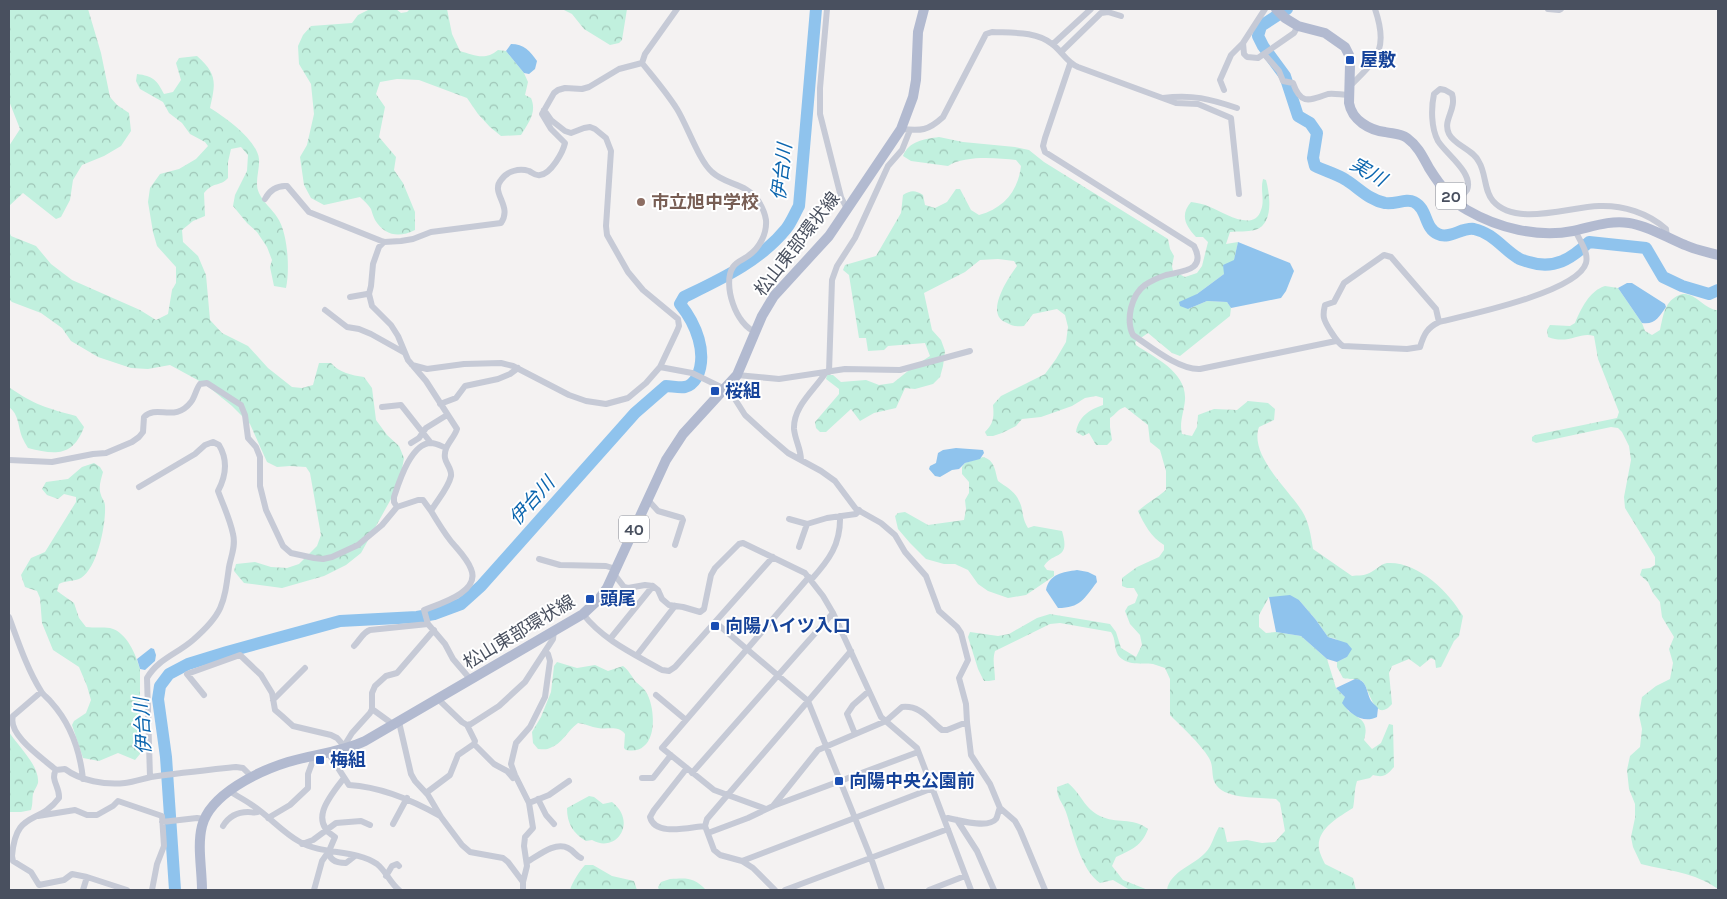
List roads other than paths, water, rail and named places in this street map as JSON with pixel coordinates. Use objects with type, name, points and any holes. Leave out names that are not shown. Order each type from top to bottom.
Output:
[{"type":"main road","name":"松山東部環状線","points":[[202,890],[200,838],[204,819],[214,803],[229,791],[281,764],[315,755],[329,754],[365,741],[583,614],[599,599],[615,572],[666,460],[683,434],[737,375],[767,306],[829,236],[906,130],[916,80],[918,32],[924,9]]},
{"type":"main road","name":"20","points":[[1276,9],[1285,18],[1298,26],[1325,33],[1345,47],[1349,55],[1350,66],[1350,110],[1356,118],[1363,124],[1384,132],[1404,136],[1412,142],[1438,182],[1456,202],[1473,213],[1509,228],[1541,233],[1560,233],[1610,222],[1628,223],[1644,226],[1688,247],[1718,255]]},
{"type":"street","points":[[642,63],[645,54],[677,9]]},
{"type":"street","points":[[827,9],[820,88],[820,114],[841,197],[847,209]]},
{"type":"street","points":[[1053,44],[1091,9]]},
{"type":"street","points":[[1224,90],[1220,80],[1231,55],[1243,43],[1265,9]]},
{"type":"street","points":[[1267,52],[1283,81],[1293,83],[1296,93],[1306,100],[1349,91],[1381,48],[1381,37],[1375,9]]},
{"type":"street","points":[[1548,9],[1561,9]]},
{"type":"street","points":[[1061,52],[1101,13],[1108,12],[1121,16]]},
{"type":"street","points":[[1243,43],[1244,54],[1247,57],[1258,58],[1294,32],[1298,26]]},
{"type":"street","points":[[801,460],[794,429],[795,417],[799,408],[828,372],[834,272],[855,238],[888,166],[902,150],[906,130],[925,130],[943,117],[986,34],[992,32],[1032,34],[1053,44],[1070,64],[1176,104],[1198,104],[1231,118],[1239,194]]},
{"type":"street","points":[[265,199],[273,190],[287,186],[309,212],[384,242],[413,239],[431,232],[501,223],[505,214],[504,204],[498,190],[498,183],[512,171],[544,174],[559,158],[564,147],[563,139],[551,129],[542,114],[554,93],[565,88],[582,89],[589,87],[619,69],[642,63]]},
{"type":"street","points":[[642,63],[677,108],[705,164],[712,172],[748,190],[763,208],[766,220],[762,240],[756,249],[737,262],[732,269],[729,290],[738,316],[746,327],[756,332]]},
{"type":"street","points":[[1070,64],[1045,138],[1043,146],[1045,152],[1194,246],[1197,252],[1197,259],[1191,269],[1185,273],[1166,275],[1154,280],[1137,293],[1130,314],[1130,329],[1134,335],[1178,363],[1191,369],[1216,366],[1336,341]]},
{"type":"street","points":[[1456,202],[1467,189],[1468,183],[1462,169],[1448,155],[1434,132],[1432,103],[1434,94],[1440,90],[1445,90],[1452,94],[1454,101],[1448,120],[1449,136],[1472,152],[1480,162],[1491,199],[1500,208],[1523,214],[1613,206],[1645,214],[1666,229],[1667,237]]},
{"type":"street","points":[[1162,98],[1176,96],[1211,99],[1237,108]]},
{"type":"street","points":[[412,365],[427,369],[464,364],[501,364],[518,368],[569,396],[606,404],[628,398],[646,383],[660,367],[679,326],[678,319],[643,290],[628,272],[607,236],[610,145],[601,134],[590,127],[571,133],[565,131],[551,120],[544,110]]},
{"type":"street","points":[[1439,322],[1436,309],[1391,257],[1384,255],[1344,283],[1334,302],[1325,305],[1324,319],[1336,341],[1342,346],[1420,347],[1423,335],[1428,328],[1439,322],[1516,302],[1565,284],[1584,269],[1587,261],[1586,252],[1575,230]]},
{"type":"street","points":[[368,294],[371,286],[373,264],[379,247],[384,242]]},
{"type":"street","points":[[362,289],[368,294],[372,306],[390,325],[412,365],[426,381],[456,429],[446,448],[444,457],[451,476],[431,511]]},
{"type":"street","points":[[350,297],[368,294]]},
{"type":"street","points":[[325,310],[347,327],[371,334],[405,353]]},
{"type":"street","points":[[737,375],[779,379],[845,369],[900,370],[970,351]]},
{"type":"street","points":[[660,367],[692,373],[725,389],[733,396],[740,409],[751,422],[788,453],[835,481],[859,510],[895,534],[905,552],[926,576],[939,611],[961,633],[968,660],[959,678],[966,704],[971,755],[990,784],[1000,808],[1015,821],[1020,830],[1045,890]]},
{"type":"street","points":[[440,404],[456,398],[465,386],[498,379],[518,368]]},
{"type":"street","points":[[9,460],[52,462],[115,450],[139,437],[143,432],[144,417],[149,412],[155,411],[172,414],[180,411],[191,403],[200,384],[207,383],[242,405],[246,415],[248,438],[256,447],[260,457],[260,486],[266,510],[284,546],[291,552],[314,558],[332,557],[358,545],[382,525],[396,507],[423,500],[470,566],[473,574],[469,586],[452,600],[424,610],[427,622],[445,644],[453,659],[471,680]]},
{"type":"street","points":[[382,407],[401,406],[431,443]]},
{"type":"street","points":[[411,444],[420,438],[426,428],[447,415]]},
{"type":"street","points":[[139,487],[195,454],[205,445],[213,442],[219,445],[226,467],[223,481],[218,491],[234,535],[227,589],[220,610],[191,641],[152,668],[146,678],[150,777]]},
{"type":"street","points":[[396,507],[394,497],[406,463],[428,442],[446,448]]},
{"type":"street","points":[[648,500],[658,511],[682,518],[683,520],[674,545]]},
{"type":"street","points":[[788,519],[807,524],[856,514],[859,510]]},
{"type":"street","points":[[766,810],[714,790],[662,748],[746,649],[810,578],[828,561],[838,537],[840,516]]},
{"type":"street","points":[[799,547],[807,524]]},
{"type":"street","points":[[539,559],[560,565],[606,566],[615,572],[624,587],[653,586],[666,603],[700,612],[704,609],[711,575],[715,568],[739,544],[743,543],[805,573],[824,596],[881,717],[913,744],[918,752],[971,890]]},
{"type":"street","points":[[583,614],[592,626],[610,639],[662,670],[672,670],[774,557]]},
{"type":"street","points":[[610,639],[653,586]]},
{"type":"street","points":[[637,655],[676,606]]},
{"type":"street","points":[[832,612],[778,676],[654,810],[650,817],[651,823],[666,829],[706,830],[748,818],[773,806],[918,752]]},
{"type":"street","points":[[9,617],[26,661],[41,692],[52,702],[67,726],[77,750],[83,779]]},
{"type":"street","points":[[354,646],[360,641],[365,632],[370,630],[427,622]]},
{"type":"street","points":[[715,622],[808,701],[882,890]]},
{"type":"street","points":[[204,695],[187,674],[240,655],[261,675],[272,693],[275,710],[293,726],[331,735],[337,738],[345,748],[352,733],[372,709],[372,693],[375,686],[386,676],[397,673],[434,630]]},
{"type":"street","points":[[467,726],[499,706],[525,682],[553,639],[554,631]]},
{"type":"street","points":[[523,890],[526,862],[525,837],[533,828],[529,803],[512,768],[512,758],[516,743],[530,727],[545,697],[550,661],[545,651]]},
{"type":"street","points":[[775,890],[753,868],[742,861],[720,855],[714,850],[706,830],[707,819],[851,651]]},
{"type":"street","points":[[273,700],[306,668]]},
{"type":"street","points":[[855,734],[847,714],[853,705],[869,691]]},
{"type":"street","points":[[41,692],[13,716],[13,723],[26,745],[56,770],[65,769],[83,779],[104,783],[125,783],[150,777],[236,767],[243,768],[253,778]]},
{"type":"street","points":[[656,696],[686,720]]},
{"type":"street","points":[[438,699],[467,726],[475,741],[474,744],[494,764],[507,771],[519,783]]},
{"type":"street","points":[[773,806],[818,750],[886,721],[902,707],[914,707],[929,717],[942,730],[947,730],[967,722]]},
{"type":"street","points":[[372,709],[396,723],[415,782],[426,793],[462,845],[470,852],[485,853],[503,858],[523,882]]},
{"type":"street","points":[[426,793],[450,775],[458,755],[474,744]]},
{"type":"street","points":[[329,754],[349,785],[368,786],[393,796],[407,798],[441,817]]},
{"type":"street","points":[[268,818],[290,805],[308,788],[308,774],[315,755]]},
{"type":"street","points":[[642,778],[653,778],[671,755]]},
{"type":"street","points":[[56,770],[53,778],[58,789],[59,798],[46,810],[22,824],[18,829],[13,849],[14,861],[27,868],[38,885],[64,880],[72,874],[127,890]]},
{"type":"street","points":[[314,890],[322,861],[335,837],[322,826],[322,816],[331,794],[344,778]]},
{"type":"street","points":[[529,803],[550,795],[569,781]]},
{"type":"street","points":[[742,861],[933,788]]},
{"type":"street","points":[[229,791],[260,811],[302,844],[355,856],[376,864],[398,890]]},
{"type":"street","points":[[393,824],[407,798]]},
{"type":"street","points":[[538,799],[546,815],[554,824]]},
{"type":"street","points":[[35,816],[75,810],[87,815],[97,815],[113,806],[118,800],[162,816],[164,846],[157,864],[152,890]]},
{"type":"street","points":[[944,819],[982,824],[990,823],[996,818],[1000,808]]},
{"type":"street","points":[[223,826],[228,818],[235,814],[245,812],[256,813],[260,811]]},
{"type":"street","points":[[163,821],[204,819]]},
{"type":"street","points":[[957,820],[977,851],[994,890]]},
{"type":"street","points":[[302,844],[313,840],[336,823],[361,821],[370,825]]},
{"type":"street","points":[[785,890],[948,829]]},
{"type":"street","points":[[526,862],[554,847],[562,846],[572,850],[581,858]]},
{"type":"street","points":[[329,851],[329,856],[339,863],[346,863],[355,856]]},
{"type":"street","points":[[386,876],[392,866],[396,864],[399,866]]},
{"type":"street","points":[[929,890],[965,876]]},
{"type":"street","points":[[82,890],[87,877]]},
{"type":"water","points":[[511,44],[520,45],[532,54],[537,61],[535,69],[529,74],[524,73],[506,51]]},
{"type":"water","points":[[1238,242],[1290,263],[1294,271],[1281,298],[1231,308],[1227,302],[1207,301],[1188,309],[1180,306],[1179,302],[1197,294],[1224,274],[1223,265],[1234,260]]},
{"type":"water","points":[[1627,283],[1632,283],[1665,304],[1666,307],[1656,320],[1650,323],[1642,323],[1618,288]]},
{"type":"water","points":[[956,448],[983,450],[984,453],[980,459],[965,463],[959,469],[952,470],[940,477],[935,476],[929,469],[930,466],[936,463],[938,453],[943,450]]},
{"type":"water","points":[[1077,570],[1096,576],[1097,582],[1085,598],[1077,604],[1058,608],[1046,590],[1050,580],[1057,575]]},
{"type":"water","points":[[1290,595],[1299,600],[1328,637],[1347,643],[1352,649],[1347,657],[1337,662],[1327,659],[1301,636],[1276,632],[1269,597]]},
{"type":"water","points":[[151,648],[154,649],[156,655],[155,661],[145,670],[140,669],[137,659]]},
{"type":"water","points":[[1355,679],[1365,684],[1370,699],[1378,708],[1377,717],[1362,719],[1357,717],[1342,703],[1345,697],[1336,688]]},
{"type":"waterway","name":"伊台川","points":[[175,890],[166,757],[158,699],[160,686],[169,674],[188,664],[340,621],[417,617],[434,614],[461,604],[481,586],[635,413],[666,386],[683,387],[692,384],[700,368],[701,349],[691,320],[680,304],[684,297],[739,269],[764,251],[786,229],[799,206],[816,9]]},
{"type":"waterway","name":"実川","points":[[1287,9],[1261,26],[1258,36],[1285,76],[1298,116],[1310,123],[1317,133],[1313,158],[1315,166],[1342,178],[1369,197],[1379,201],[1389,203],[1414,202],[1422,209],[1430,227],[1438,234],[1451,235],[1469,229],[1481,231],[1519,259],[1525,261],[1546,265],[1554,264],[1569,258],[1589,242],[1646,248],[1663,277],[1682,286],[1709,294],[1718,290]]},
{"type":"place","name":"屋敷","points":[[1350,60]]},
{"type":"place","name":"市立旭中学校","points":[[641,202]]},
{"type":"place","name":"桜組","points":[[715,391]]},
{"type":"place","name":"頭尾","points":[[590,599]]},
{"type":"place","name":"向陽ハイツ入口","points":[[715,626]]},
{"type":"place","name":"梅組","points":[[320,760]]},
{"type":"place","name":"向陽中央公園前","points":[[839,781]]}]
